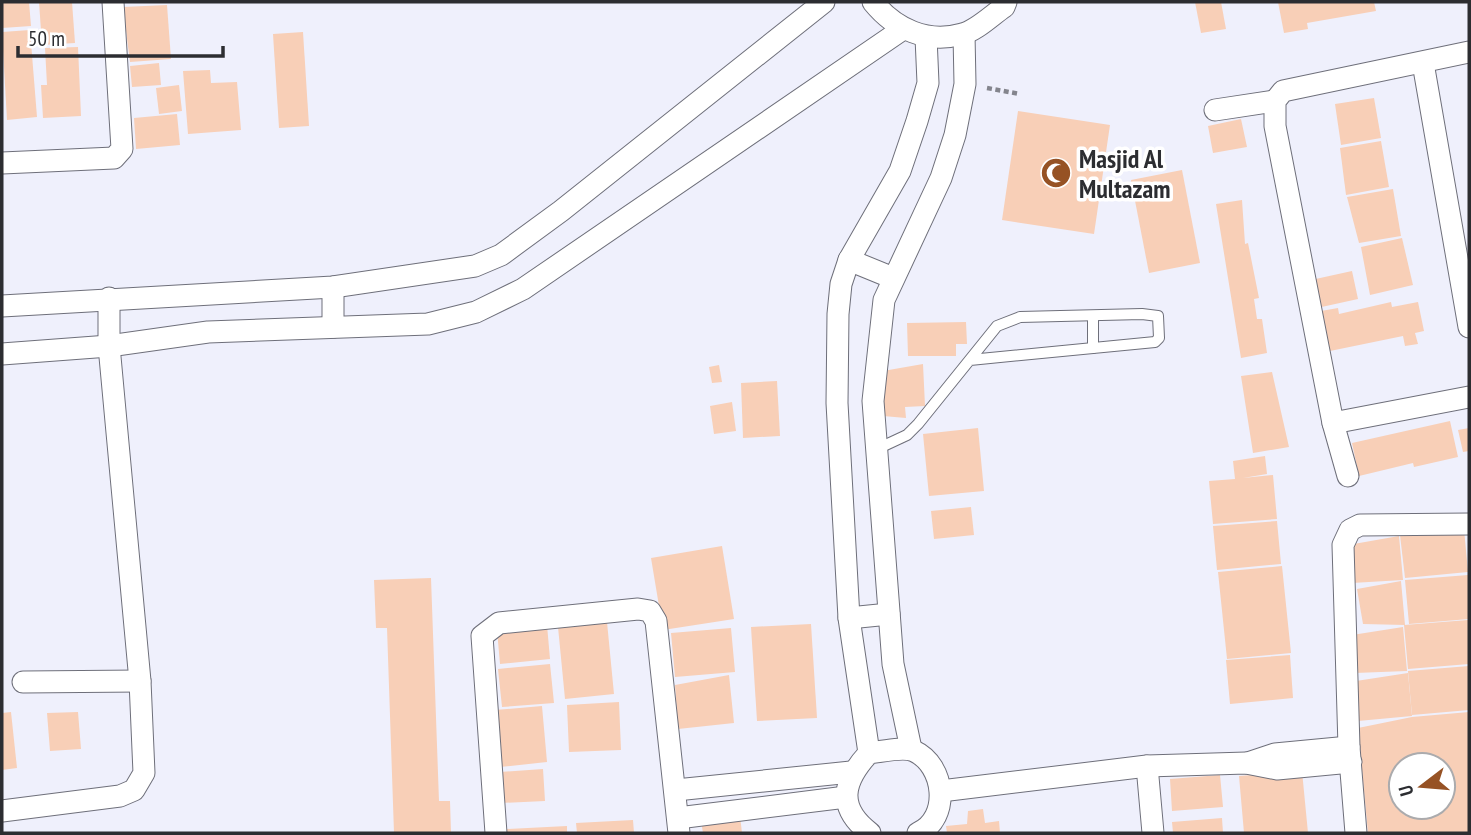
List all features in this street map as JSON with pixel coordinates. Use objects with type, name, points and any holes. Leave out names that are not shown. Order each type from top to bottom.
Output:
[{"type":"street","points":[[2,163],[114,158],[122,149],[113,2]]},
{"type":"street","points":[[2,306],[109,298],[147,300],[333,288],[475,266],[501,255],[824,2]]},
{"type":"street","points":[[873,2],[902,29],[926,37],[964,34],[1004,7],[1006,2]]},
{"type":"street","points":[[2,354],[109,346],[208,332],[428,324],[477,312],[523,289],[902,29]]},
{"type":"street","points":[[918,833],[937,813],[941,792],[932,766],[911,749],[893,664],[873,401],[879,326],[884,300],[941,178],[955,135],[965,84],[964,34]]},
{"type":"street","points":[[869,752],[849,618],[837,403],[841,284],[849,260],[900,171],[928,83],[926,37]]},
{"type":"street","points":[[1348,476],[1334,423],[1275,126],[1275,101],[1283,91],[1469,52]]},
{"type":"street","points":[[1423,63],[1462,233],[1469,327]]},
{"type":"street","points":[[1215,110],[1275,101]]},
{"type":"street","points":[[849,260],[893,278]]},
{"type":"street","points":[[333,288],[333,327]]},
{"type":"street","points":[[2,811],[120,796],[134,790],[144,773],[140,681],[109,346],[109,298]]},
{"type":"street","points":[[1334,423],[1469,397]]},
{"type":"street","points":[[1356,833],[1350,754],[1343,545],[1350,530],[1360,525],[1469,524]]},
{"type":"street","points":[[847,551],[884,548]]},
{"type":"street","points":[[496,833],[482,636],[499,623],[638,609],[650,611],[656,621],[678,825],[846,797]]},
{"type":"street","points":[[849,618],[889,614]]},
{"type":"street","points":[[23,682],[140,681]]},
{"type":"street","points":[[870,833],[856,822],[846,797],[851,772],[869,752],[911,749]]},
{"type":"street","points":[[941,792],[1147,766],[1246,763],[1277,769],[1350,754]]},
{"type":"street","points":[[1147,766],[1153,833]]},
{"type":"street","points":[[676,790],[851,772]]},
{"type":"lane","points":[[1093,316],[1093,348]]},
{"type":"lane","points":[[877,449],[906,435],[997,326],[1020,317],[1158,316],[1161,330],[1155,342],[971,359]]},
{"type":"path","points":[[965,84],[1020,94]]},
{"type":"building","points":[[2,2],[29,2],[31,26],[2,28]]},
{"type":"building","points":[[39,2],[72,2],[75,43],[42,45]]},
{"type":"building","points":[[1195,2],[1221,2],[1226,29],[1201,33]]},
{"type":"building","points":[[1278,2],[1374,2],[1376,11],[1307,23],[1308,29],[1284,33]]},
{"type":"building","points":[[167,5],[171,59],[130,62],[123,7]]},
{"type":"building","points":[[30,30],[37,117],[7,120],[2,32]]},
{"type":"building","points":[[303,32],[309,126],[279,128],[273,34]]},
{"type":"building","points":[[78,47],[81,116],[43,118],[41,85],[47,85],[45,48]]},
{"type":"building","points":[[159,63],[161,85],[132,87],[130,66]]},
{"type":"building","points":[[210,70],[211,83],[237,82],[241,130],[188,134],[183,71]]},
{"type":"building","points":[[179,85],[182,111],[159,114],[156,88]]},
{"type":"building","points":[[1374,98],[1381,138],[1341,145],[1335,104]]},
{"type":"building","name":"Masjid Al Multazam","points":[[1018,111],[1110,125],[1094,234],[1002,220]]},
{"type":"building","points":[[177,114],[180,145],[136,149],[134,118]]},
{"type":"building","points":[[1241,119],[1247,147],[1213,153],[1208,126]]},
{"type":"building","points":[[1381,141],[1389,187],[1346,195],[1340,148]]},
{"type":"building","points":[[1182,170],[1200,263],[1149,273],[1131,180]]},
{"type":"building","points":[[1393,189],[1401,236],[1359,243],[1347,197]]},
{"type":"building","points":[[1242,200],[1245,244],[1248,243],[1259,298],[1254,299],[1257,319],[1262,319],[1267,353],[1241,358],[1216,204]]},
{"type":"building","points":[[1402,238],[1413,285],[1370,295],[1361,247]]},
{"type":"building","points":[[1352,271],[1358,299],[1317,308],[1311,280]]},
{"type":"building","points":[[1391,302],[1392,307],[1418,302],[1424,331],[1415,333],[1418,344],[1405,346],[1403,336],[1330,351],[1321,311],[1338,308],[1339,314]]},
{"type":"building","points":[[966,322],[967,344],[956,344],[956,356],[908,356],[907,323]]},
{"type":"building","points":[[923,364],[925,406],[905,407],[906,418],[883,416],[883,371]]},
{"type":"building","points":[[719,365],[722,382],[712,383],[709,367]]},
{"type":"building","points":[[1272,372],[1289,447],[1253,453],[1241,376]]},
{"type":"building","points":[[777,381],[780,436],[743,438],[741,383]]},
{"type":"building","points":[[732,402],[736,431],[714,434],[710,406]]},
{"type":"building","points":[[1450,421],[1458,457],[1414,467],[1413,463],[1359,476],[1352,443]]},
{"type":"building","points":[[978,428],[984,491],[929,496],[923,434]]},
{"type":"building","points":[[1469,428],[1469,451],[1463,452],[1458,430]]},
{"type":"building","points":[[1265,456],[1267,474],[1243,478],[1273,475],[1277,519],[1213,524],[1209,481],[1235,479],[1233,461]]},
{"type":"building","points":[[971,507],[974,535],[934,539],[931,511]]},
{"type":"building","points":[[1277,521],[1281,564],[1217,570],[1213,526]]},
{"type":"building","points":[[1464,529],[1468,572],[1405,578],[1400,535]]},
{"type":"building","points":[[1399,536],[1403,580],[1352,583],[1348,545]]},
{"type":"building","points":[[722,546],[734,619],[663,630],[651,558]]},
{"type":"building","points":[[1282,566],[1291,653],[1227,659],[1218,572]]},
{"type":"building","points":[[1468,575],[1469,619],[1409,624],[1405,580]]},
{"type":"building","points":[[431,578],[439,801],[450,801],[451,833],[394,833],[387,628],[376,628],[374,580]]},
{"type":"building","points":[[1401,581],[1405,625],[1363,624],[1357,589]]},
{"type":"building","points":[[1468,620],[1469,664],[1408,669],[1404,625]]},
{"type":"building","points":[[607,622],[614,694],[565,699],[558,627]]},
{"type":"building","points":[[811,624],[817,718],[757,721],[751,627]]},
{"type":"building","points":[[547,625],[550,659],[500,664],[497,630]]},
{"type":"building","points":[[1403,627],[1407,671],[1355,673],[1352,635]]},
{"type":"building","points":[[731,628],[735,672],[675,677],[671,633]]},
{"type":"building","points":[[1290,655],[1293,698],[1230,704],[1226,660]]},
{"type":"building","points":[[550,664],[554,703],[502,707],[498,669]]},
{"type":"building","points":[[1469,666],[1469,710],[1412,715],[1408,671]]},
{"type":"building","points":[[1408,673],[1412,716],[1358,721],[1356,681]]},
{"type":"building","points":[[729,675],[734,723],[678,729],[675,685]]},
{"type":"building","points":[[619,702],[621,750],[569,752],[567,705]]},
{"type":"building","points":[[542,706],[547,762],[500,767],[495,710]]},
{"type":"building","points":[[11,712],[17,768],[2,770],[2,713]]},
{"type":"building","points":[[78,712],[81,749],[50,751],[47,713]]},
{"type":"building","points":[[1469,712],[1469,833],[1368,833],[1358,728],[1412,717]]},
{"type":"building","points":[[543,769],[545,801],[501,803],[500,772]]},
{"type":"building","points":[[1302,771],[1308,833],[1244,833],[1239,776]]},
{"type":"building","points":[[1220,775],[1223,807],[1172,811],[1170,779]]},
{"type":"building","points":[[983,809],[985,823],[999,821],[1000,833],[947,833],[946,826],[967,824],[968,811]]},
{"type":"building","points":[[740,816],[742,833],[703,833],[701,821]]},
{"type":"building","points":[[1222,818],[1223,833],[1173,833],[1172,822]]},
{"type":"building","points":[[633,820],[634,833],[577,833],[576,823]]},
{"type":"building","points":[[567,826],[567,833],[507,833],[507,829]]},
{"type":"place","name":"Masjid Al Multazam","points":[[1056,173]]}]
